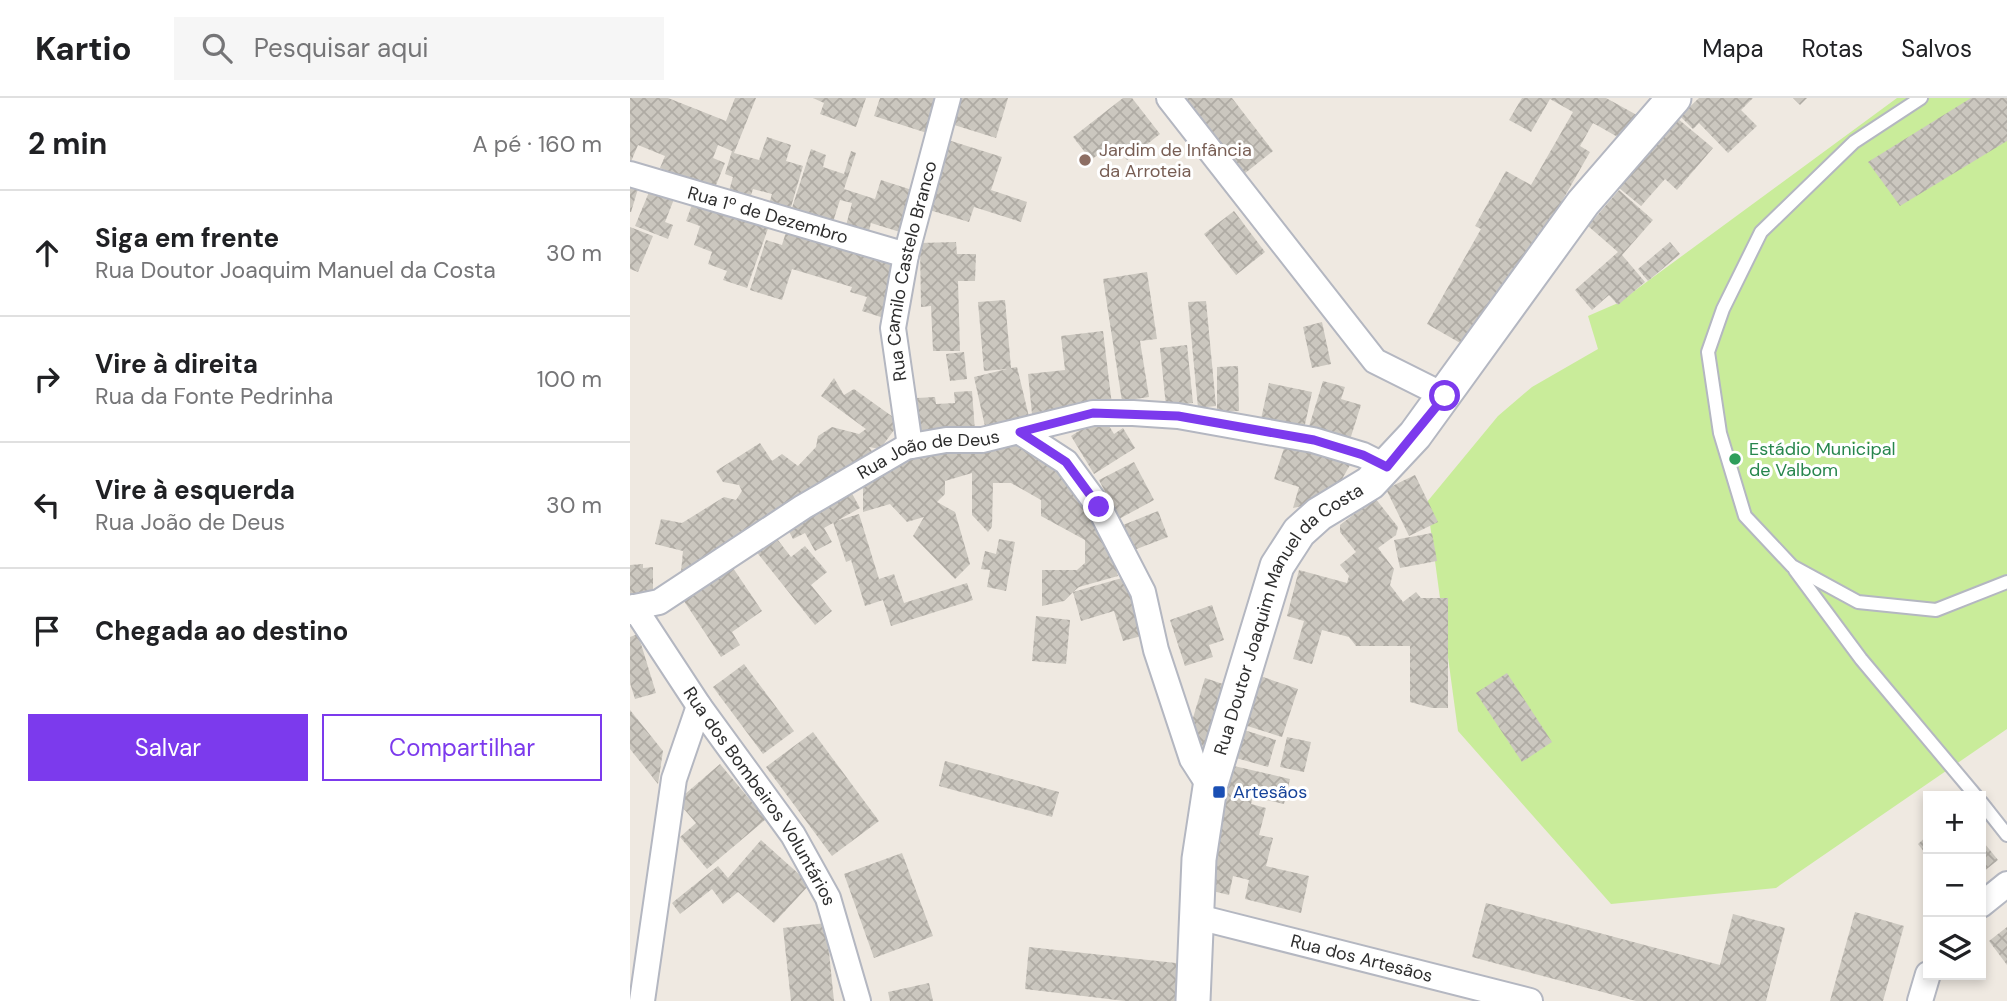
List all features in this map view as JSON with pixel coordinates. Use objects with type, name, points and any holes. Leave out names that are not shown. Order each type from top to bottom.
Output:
[{"type":"street","name":"Rua Camilo Castelo Branco","points":[[910,446],[893,328],[906,255],[948,98]]},
{"type":"street","points":[[1169,98],[1376,361],[1445,396]]},
{"type":"street","name":"Rua Doutor Joaquim Manuel da Costa","points":[[1193,1001],[1195,916],[1210,787],[1277,566],[1299,532],[1319,514],[1370,483],[1387,467],[1445,396],[1583,203],[1674,98]]},
{"type":"street","name":"Rua 1º de Dezembro","points":[[630,174],[906,255]]},
{"type":"street","points":[[1020,432],[1093,413],[1178,416],[1314,440],[1363,455],[1387,467]]},
{"type":"street","name":"Rua João de Deus","points":[[631,609],[659,602],[803,507],[910,446],[946,440],[982,440],[1020,432],[1066,462],[1099,507],[1143,592],[1156,650],[1192,759],[1210,787]]},
{"type":"street","name":"Rua dos Bombeiros Voluntários","points":[[631,609],[793,835],[828,898],[858,1001]]},
{"type":"street","points":[[642,1001],[674,779],[699,706]]},
{"type":"street","points":[[1986,901],[2007,884]]},
{"type":"street","name":"Rua dos Artesãos","points":[[1195,916],[1530,1001]]},
{"type":"street","points":[[1920,1001],[1926,980]]},
{"type":"lane","points":[[1922,98],[1854,142],[1762,232],[1723,309],[1708,352],[1720,433],[1745,516],[1792,566],[1861,660],[1972,791]]},
{"type":"lane","points":[[1792,566],[1858,603],[1936,610],[2007,582]]},
{"type":"lane","points":[[1986,808],[2007,835]]},
{"type":"green space","name":"Estádio Municipal de Valbom","points":[[1897,98],[2007,98],[2007,729],[1776,888],[1611,904],[1458,731],[1427,502],[1498,416],[1532,387],[1598,349],[1588,316],[1618,303]]},
{"type":"building","points":[[630,98],[668,98],[726,121],[735,98],[756,98],[734,153],[759,160],[767,137],[791,145],[786,161],[803,166],[788,217],[767,211],[772,194],[753,189],[748,205],[727,198],[733,177],[725,174],[732,151],[718,145],[713,158],[725,163],[712,195],[693,181],[660,168],[665,156],[638,145],[630,164]]},
{"type":"building","points":[[813,98],[866,98],[856,127],[820,114],[824,103]]},
{"type":"building","points":[[880,98],[937,98],[927,133],[874,116]]},
{"type":"building","points":[[959,98],[1008,98],[996,138],[951,124]]},
{"type":"building","points":[[1123,98],[1132,98],[1160,134],[1127,160],[1113,143],[1091,160],[1073,137]]},
{"type":"building","points":[[1179,98],[1232,98],[1273,151],[1244,174]]},
{"type":"building","points":[[1522,98],[1606,98],[1644,119],[1630,144],[1593,123],[1580,146],[1590,152],[1476,352],[1427,324],[1481,229],[1475,226],[1506,171],[1531,185],[1573,112],[1550,99],[1531,132],[1509,120]]},
{"type":"building","points":[[1699,98],[1753,98],[1741,110],[1757,126],[1728,153],[1699,123],[1693,129],[1680,116]]},
{"type":"building","points":[[1793,98],[1807,98],[1800,105]]},
{"type":"building","points":[[1971,98],[2007,98],[2007,141],[1900,206],[1868,162]]},
{"type":"building","points":[[1677,118],[1713,148],[1677,190],[1665,179],[1641,206],[1619,188]]},
{"type":"building","points":[[948,140],[1002,157],[991,190],[1027,202],[1021,222],[974,207],[969,222],[926,209]]},
{"type":"building","points":[[811,149],[826,155],[823,167],[844,174],[851,151],[856,153],[844,189],[875,199],[881,180],[912,190],[900,232],[871,223],[867,239],[844,233],[852,203],[840,200],[832,225],[791,211]]},
{"type":"building","points":[[630,175],[641,179],[631,212],[630,212]]},
{"type":"building","points":[[654,180],[678,189],[665,222],[673,225],[668,239],[635,226]]},
{"type":"building","points":[[1619,190],[1653,220],[1622,255],[1645,282],[1618,305],[1609,295],[1592,310],[1575,290],[1618,252],[1588,226]]},
{"type":"building","points":[[696,194],[771,220],[747,288],[723,280],[727,271],[708,264],[712,252],[694,245],[700,226],[686,221]]},
{"type":"building","points":[[1234,211],[1265,252],[1236,275],[1204,234]]},
{"type":"building","points":[[789,222],[905,259],[887,319],[862,311],[867,297],[850,292],[852,287],[792,269],[782,300],[750,290],[766,240],[782,245]]},
{"type":"building","points":[[630,227],[653,236],[638,272],[630,269]]},
{"type":"building","points":[[956,242],[957,254],[976,254],[975,281],[958,281],[960,351],[933,351],[931,306],[921,307],[920,243]]},
{"type":"building","points":[[1670,242],[1680,254],[1648,281],[1638,269]]},
{"type":"building","points":[[1147,272],[1157,339],[1140,341],[1149,397],[1122,401],[1103,279]]},
{"type":"building","points":[[1005,300],[1011,368],[1017,367],[1030,421],[986,431],[974,377],[1007,369],[984,371],[978,302]]},
{"type":"building","points":[[1206,301],[1216,406],[1198,408],[1188,302]]},
{"type":"building","points":[[1322,322],[1331,364],[1312,368],[1303,327]]},
{"type":"building","points":[[1103,331],[1112,405],[1032,414],[1028,374],[1065,370],[1061,336]]},
{"type":"building","points":[[1187,345],[1193,403],[1166,406],[1160,348]]},
{"type":"building","points":[[964,352],[967,379],[950,381],[946,354]]},
{"type":"building","points":[[1238,366],[1239,411],[1217,412],[1217,367]]},
{"type":"building","points":[[834,378],[844,395],[854,389],[900,422],[880,449],[869,447],[876,457],[680,582],[683,551],[655,544],[661,519],[682,523],[724,497],[736,500],[742,491],[739,485],[723,482],[716,471],[760,443],[772,461],[782,454],[798,466],[816,447],[818,436],[832,427],[859,434],[866,429],[821,396]]},
{"type":"building","points":[[1323,381],[1345,387],[1341,399],[1361,405],[1348,446],[1307,433]]},
{"type":"building","points":[[1269,383],[1312,392],[1304,429],[1261,419]]},
{"type":"building","points":[[972,391],[975,431],[919,435],[917,398],[935,397],[936,404],[955,403],[954,392]]},
{"type":"building","points":[[1103,416],[1114,434],[1123,428],[1135,448],[1094,474],[1071,436]]},
{"type":"building","points":[[1287,439],[1354,458],[1330,500],[1293,508],[1299,487],[1274,479]]},
{"type":"building","points":[[967,444],[1016,444],[1094,488],[1118,576],[1079,587],[1064,601],[1042,606],[1042,570],[1077,570],[1085,563],[1085,540],[1041,516],[1041,500],[1011,483],[993,483],[992,527],[988,532],[972,515],[972,473],[945,481],[945,494],[937,502],[955,512],[970,564],[955,579],[913,536],[924,517],[907,522],[890,504],[863,512],[863,473]]},
{"type":"building","points":[[1134,462],[1154,500],[1119,519],[1099,480]]},
{"type":"building","points":[[1415,475],[1438,522],[1409,536],[1386,489]]},
{"type":"building","points":[[849,488],[860,508],[824,528],[832,542],[815,551],[805,533],[793,539],[785,524]]},
{"type":"building","points":[[1375,498],[1398,527],[1396,535],[1378,548],[1394,569],[1390,585],[1403,602],[1416,592],[1421,598],[1448,598],[1448,708],[1432,708],[1410,702],[1410,646],[1356,646],[1349,637],[1322,630],[1312,664],[1293,659],[1304,621],[1287,616],[1299,570],[1347,583],[1349,576],[1340,565],[1356,552],[1340,532],[1340,525]]},
{"type":"building","points":[[1158,511],[1168,537],[1134,550],[1123,525]]},
{"type":"building","points":[[859,514],[879,579],[894,574],[904,603],[967,583],[973,600],[891,626],[883,600],[865,606],[851,560],[846,562],[833,522]]},
{"type":"building","points":[[1432,533],[1437,561],[1400,568],[1394,540]]},
{"type":"building","points":[[774,535],[791,557],[805,546],[827,572],[811,585],[832,611],[815,625],[755,550]]},
{"type":"building","points":[[999,539],[1015,542],[1006,591],[987,587],[990,570],[981,569],[985,551],[996,554]]},
{"type":"building","points":[[643,564],[643,568],[653,567],[653,594],[630,595],[630,565]]},
{"type":"building","points":[[731,565],[762,611],[732,632],[740,645],[721,657],[682,598]]},
{"type":"building","points":[[1129,576],[1145,635],[1123,641],[1114,611],[1081,621],[1073,592]]},
{"type":"building","points":[[1212,605],[1224,640],[1209,645],[1213,657],[1185,666],[1170,620]]},
{"type":"building","points":[[1036,616],[1070,620],[1066,664],[1032,661]]},
{"type":"building","points":[[638,634],[656,693],[635,699],[630,683],[630,637]]},
{"type":"building","points":[[744,664],[794,731],[763,754],[713,687]]},
{"type":"building","points":[[1507,673],[1552,742],[1522,762],[1476,693]]},
{"type":"building","points":[[1260,676],[1298,689],[1282,737],[1244,725]]},
{"type":"building","points":[[1205,678],[1232,687],[1214,749],[1186,741]]},
{"type":"building","points":[[630,710],[663,751],[658,784],[630,749]]},
{"type":"building","points":[[1244,730],[1276,740],[1268,767],[1236,758]]},
{"type":"building","points":[[813,732],[879,821],[832,856],[766,767]]},
{"type":"building","points":[[1287,737],[1311,742],[1304,772],[1280,767]]},
{"type":"building","points":[[945,761],[1059,792],[1052,817],[939,786]]},
{"type":"building","points":[[720,764],[766,819],[707,869],[680,837],[696,823],[677,801]]},
{"type":"building","points":[[1234,766],[1290,779],[1284,804],[1253,797],[1251,804],[1266,808],[1259,835],[1273,838],[1266,866],[1309,876],[1301,913],[1245,899],[1249,880],[1233,876],[1229,895],[1204,889]]},
{"type":"building","points":[[761,840],[810,884],[774,923],[738,892],[723,904],[712,889],[680,914],[672,903],[718,866],[728,878]]},
{"type":"building","points":[[1986,845],[1998,860],[1986,870]]},
{"type":"building","points":[[902,853],[933,936],[874,958],[844,874]]},
{"type":"building","points":[[1486,903],[1720,965],[1733,914],[1785,928],[1766,1001],[1636,1001],[1472,957]]},
{"type":"building","points":[[1855,912],[1904,926],[1883,1001],[1830,1001]]},
{"type":"building","points":[[826,923],[834,1001],[791,1001],[783,928]]},
{"type":"building","points":[[2007,927],[2007,965],[1989,941]]},
{"type":"building","points":[[1029,947],[1185,964],[1181,1001],[1125,1001],[1025,989]]},
{"type":"building","points":[[929,983],[933,1001],[890,1001],[888,992]]},
{"type":"place","name":"Jardim de Infância da Arroteia","points":[[1085,160]]},
{"type":"place","name":"Estádio Municipal de Valbom","points":[[1735,459]]},
{"type":"place","name":"Artesãos","points":[[1219,792]]},
{"type":"route","points":[[1099,507],[1066,462],[1020,432],[1093,413],[1178,416],[1314,440],[1363,455],[1387,467],[1445,396]]}]
